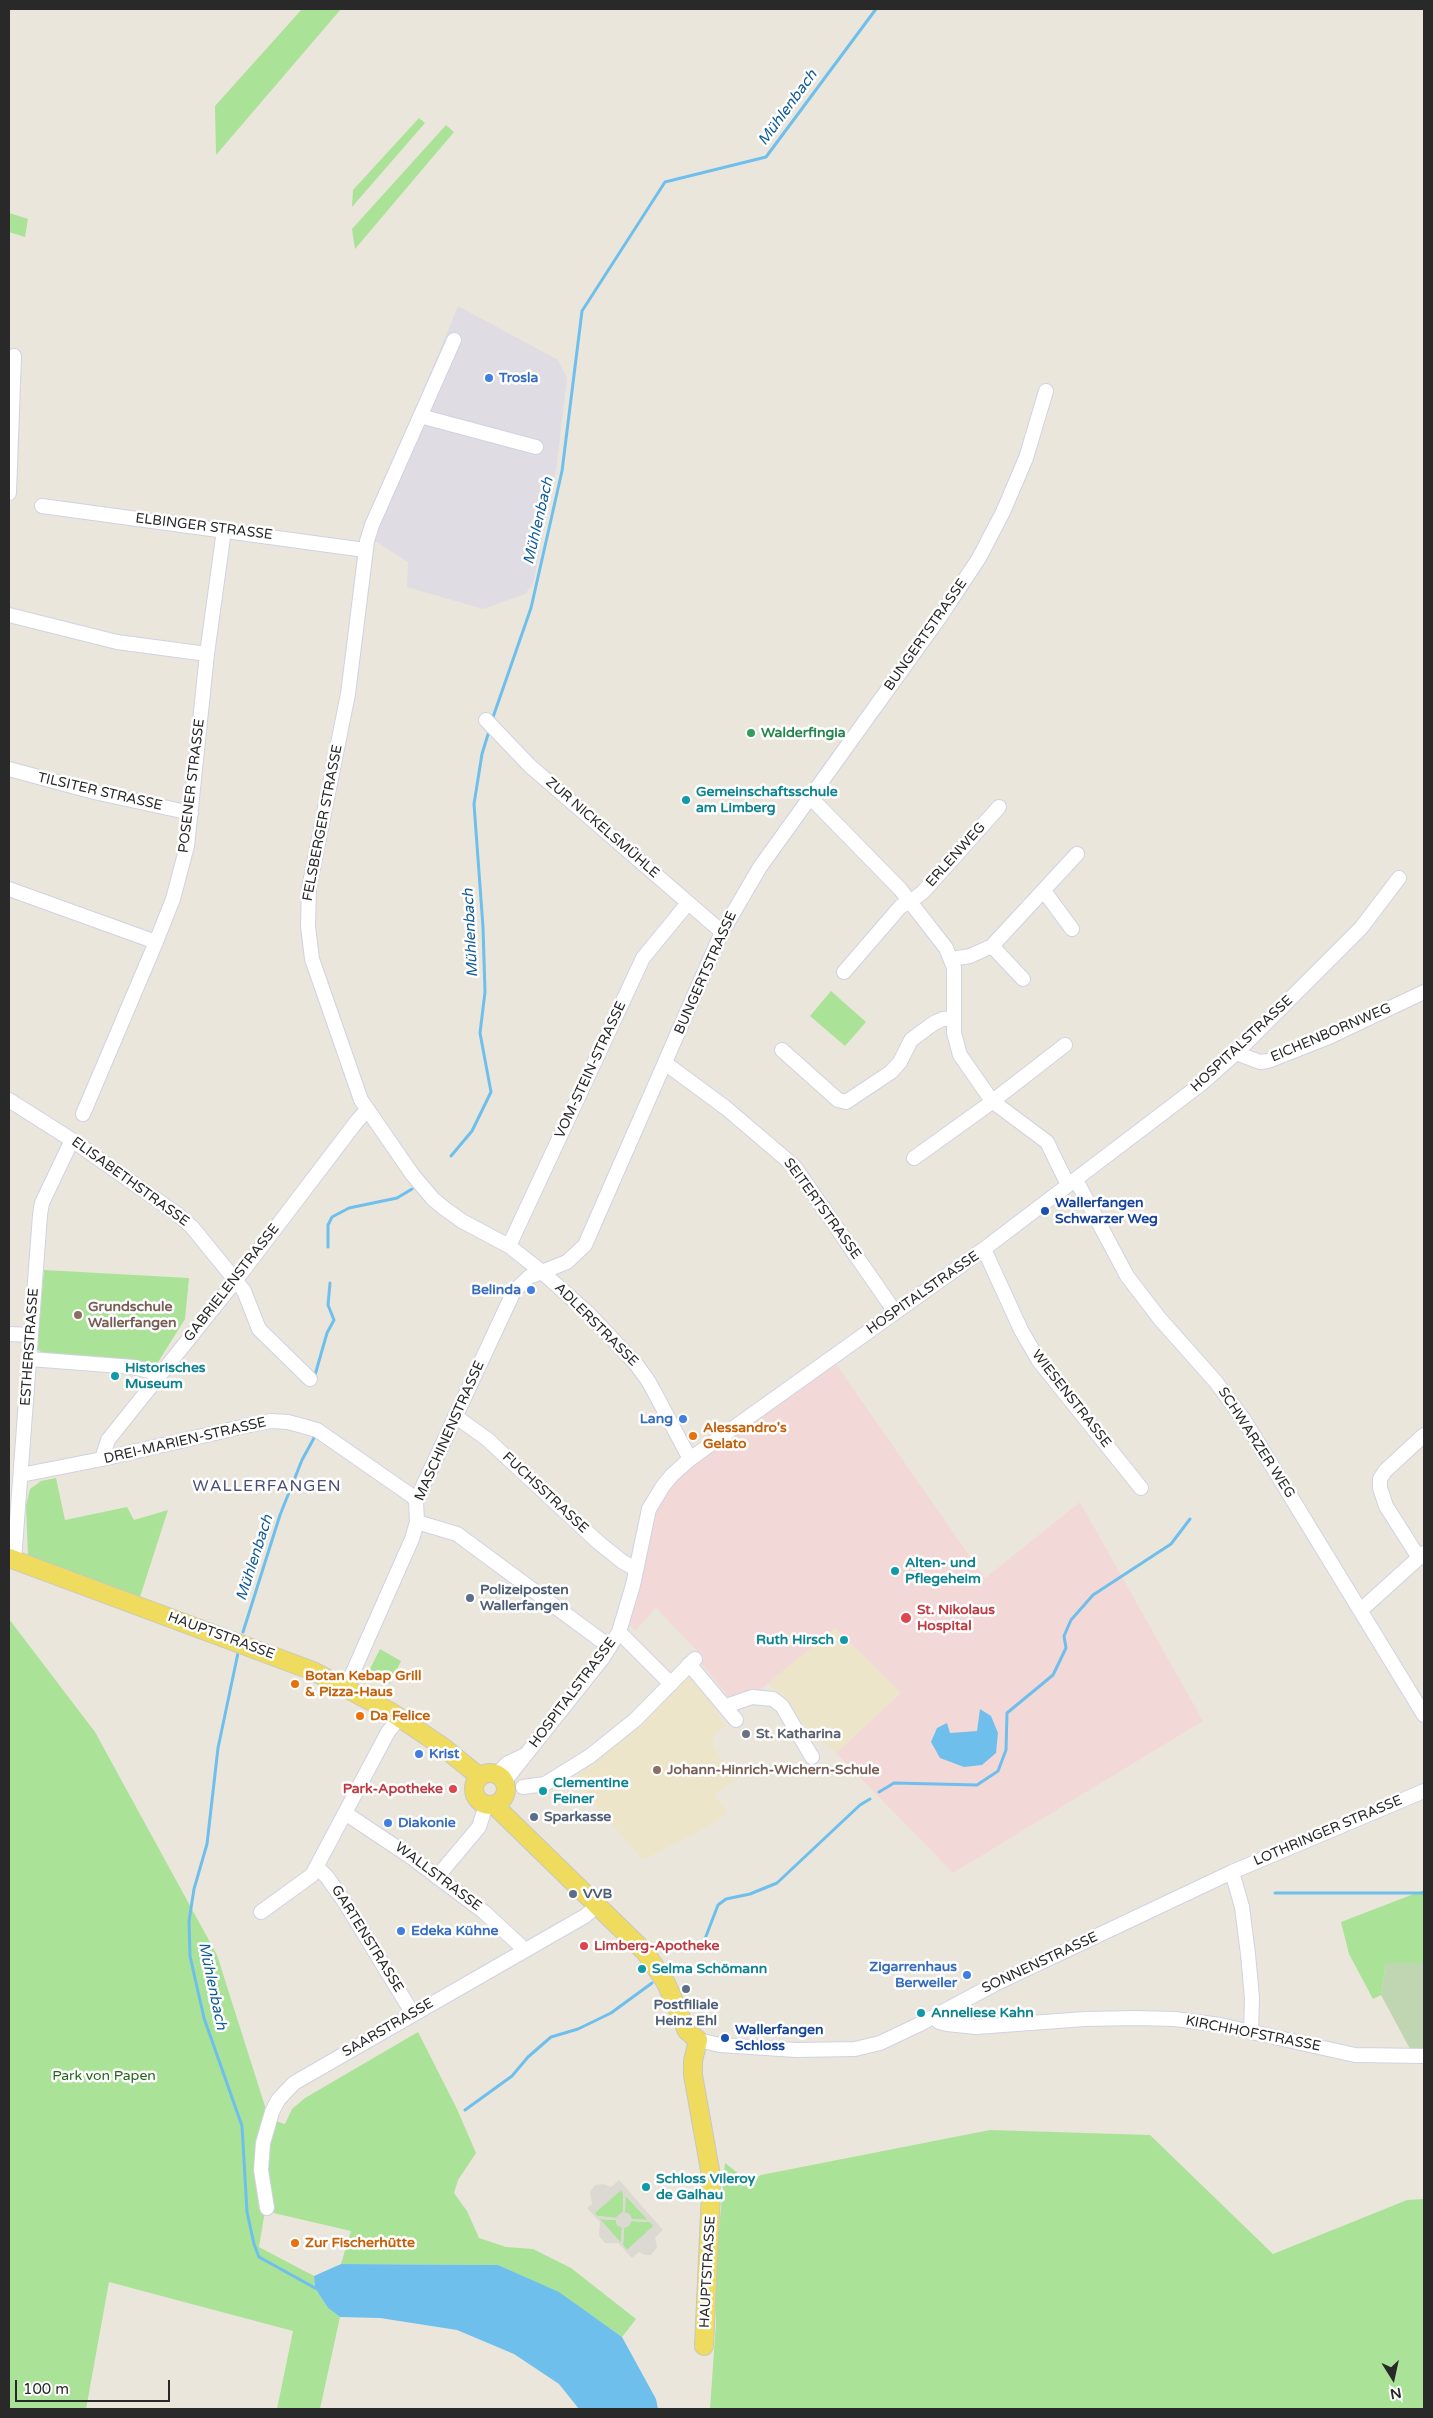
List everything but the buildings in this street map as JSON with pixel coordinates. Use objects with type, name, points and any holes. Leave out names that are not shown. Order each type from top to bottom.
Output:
[{"type":"main road","name":"HAUPTSTRASSE","points":[[12,1559],[282,1658],[346,1688],[399,1718],[424,1735],[438,1753],[491,1790],[512,1823],[631,1937],[663,1978],[688,2031],[698,2040],[694,2054],[693,2075],[710,2170],[712,2193],[704,2346]]},
{"type":"street","name":"FELSBERGER STRASSE","points":[[454,340],[372,525],[365,550],[348,694],[314,857],[307,907],[309,942],[318,980],[353,1079],[367,1110],[412,1174],[433,1199],[462,1221],[510,1246],[542,1272]]},
{"type":"street","points":[[9,494],[14,356]]},
{"type":"street","name":"BUNGERTSTRASSE","points":[[542,1272],[567,1262],[584,1245],[722,932],[760,867],[940,617],[979,558],[1000,519],[1023,466],[1046,391]]},
{"type":"street","points":[[420,416],[536,447]]},
{"type":"street","name":"ELBINGER STRASSE","points":[[42,506],[365,550]]},
{"type":"street","name":"POSENER STRASSE","points":[[83,1114],[156,942],[180,874],[191,813],[207,654],[224,530]]},
{"type":"street","points":[[9,615],[117,642],[207,654]]},
{"type":"street","name":"ZUR NICKELSMÜHLE","points":[[490,725],[530,766],[722,932]]},
{"type":"street","name":"TILSITER STRASSE","points":[[9,769],[94,792],[191,813]]},
{"type":"street","points":[[810,797],[900,889],[952,959],[970,956],[992,946],[1077,854]]},
{"type":"street","name":"ERLENWEG","points":[[844,972],[901,906],[923,892],[999,807]]},
{"type":"street","name":"HOSPITALSTRASSE","points":[[437,1877],[479,1827],[491,1790],[524,1756],[610,1647],[619,1632],[628,1606],[644,1526],[654,1498],[672,1475],[690,1459],[984,1250],[1181,1100],[1236,1052],[1361,928],[1399,878]]},
{"type":"street","points":[[9,890],[156,942]]},
{"type":"street","points":[[1044,891],[1072,929]]},
{"type":"street","name":"VOM-STEIN-STRASSE","points":[[510,1246],[642,958],[688,903]]},
{"type":"street","points":[[992,946],[1023,979]]},
{"type":"street","name":"SCHWARZER WEG","points":[[952,959],[954,968],[955,1038],[960,1055],[992,1100],[1047,1142],[1128,1276],[1155,1313],[1216,1382],[1244,1420],[1424,1715]]},
{"type":"street","name":"EICHENBORNWEG","points":[[1236,1052],[1260,1062],[1268,1061],[1329,1037],[1424,992]]},
{"type":"street","points":[[782,1050],[838,1100],[846,1102],[891,1072],[900,1062],[911,1040],[934,1023],[943,1019],[954,1018]]},
{"type":"street","points":[[914,1158],[1065,1045]]},
{"type":"street","name":"SEITERTSTRASSE","points":[[665,1063],[726,1108],[794,1166],[895,1312]]},
{"type":"street","name":"ELISABETHSTRASSE","points":[[9,1100],[72,1140],[177,1214],[204,1240],[236,1280],[247,1296],[255,1324],[310,1379]]},
{"type":"street","name":"GABRIELENSTRASSE","points":[[102,1459],[108,1440],[236,1280],[367,1110]]},
{"type":"street","name":"ESTHERSTRASSE","points":[[12,1559],[21,1475],[40,1215],[42,1203],[72,1140]]},
{"type":"street","name":"WIESENSTRASSE","points":[[984,1250],[1021,1330],[1039,1361],[1141,1488]]},
{"type":"street","name":"MASCHINENSTRASSE","points":[[346,1688],[404,1558],[417,1522],[416,1501],[455,1416],[514,1291],[520,1283],[542,1272]]},
{"type":"street","name":"ADLERSTRASSE","points":[[542,1272],[589,1314],[636,1364],[654,1390],[690,1459]]},
{"type":"street","points":[[9,1334],[31,1335]]},
{"type":"street","points":[[30,1359],[133,1367],[160,1374]]},
{"type":"street","name":"FUCHSSTRASSE","points":[[455,1416],[487,1439],[598,1542],[623,1562],[636,1569]]},
{"type":"street","name":"DREI-MARIEN-STRASSE","points":[[21,1475],[102,1459],[250,1425],[271,1421],[288,1422],[317,1430],[412,1496],[416,1501]]},
{"type":"street","points":[[1361,1610],[1422,1555],[1386,1506],[1380,1488],[1380,1479],[1385,1471],[1424,1435]]},
{"type":"street","points":[[417,1522],[457,1534],[610,1647]]},
{"type":"street","points":[[619,1632],[670,1684]]},
{"type":"street","points":[[523,1787],[545,1784],[590,1756],[635,1720],[692,1661],[736,1720]]},
{"type":"street","points":[[726,1706],[752,1697],[773,1699],[782,1706],[812,1757]]},
{"type":"street","points":[[261,1912],[306,1880],[317,1867],[388,1732],[399,1718]]},
{"type":"street","name":"LOTHRINGER STRASSE","points":[[1232,1872],[1424,1791]]},
{"type":"street","name":"WALLSTRASSE","points":[[345,1813],[392,1843],[462,1895],[484,1912],[524,1950]]},
{"type":"street","name":"GARTENSTRASSE","points":[[317,1867],[327,1877],[346,1904],[413,2014]]},
{"type":"street","points":[[1232,1872],[1242,1907],[1248,1954],[1252,1998],[1250,2032]]},
{"type":"street","name":"SONNENSTRASSE","points":[[698,2040],[720,2046],[796,2050],[855,2049],[880,2043],[995,1984],[1232,1872]]},
{"type":"street","name":"SAARSTRASSE","points":[[267,2208],[261,2157],[267,2127],[278,2100],[294,2083],[585,1916],[598,1904]]},
{"type":"street","name":"KIRCHHOFSTRASSE","points":[[935,2016],[940,2022],[957,2026],[1136,2018],[1199,2022],[1355,2055],[1424,2056]]},
{"type":"shaded area","points":[[458,306],[558,360],[567,378],[556,471],[533,584],[525,594],[483,609],[407,587],[408,562],[364,534]]},
{"type":"shaded area","name":"St. Nikolaus Hospital","points":[[836,1364],[985,1578],[1080,1502],[1203,1721],[953,1873],[836,1753],[901,1693],[835,1628],[760,1690],[729,1697],[700,1662],[704,1658],[656,1608],[635,1631],[629,1624],[638,1596],[652,1520],[665,1492],[692,1462]]},
{"type":"shaded area","name":"St. Katharina","points":[[834,1628],[901,1693],[836,1753],[805,1726],[768,1683]]},
{"type":"shaded area","name":"Johann-Hinrich-Wichern-Schule","points":[[691,1673],[726,1726],[713,1736],[714,1747],[738,1779],[715,1794],[727,1813],[706,1828],[643,1860],[573,1780]]},
{"type":"shaded area","points":[[619,2180],[663,2230],[655,2238],[657,2247],[651,2255],[639,2252],[632,2258],[618,2243],[605,2243],[599,2236],[600,2222],[587,2208],[592,2204],[590,2192],[595,2185],[603,2184],[611,2187]],"holes":[[[621,2190],[623,2193],[623,2212],[615,2218],[597,2216],[595,2213]],[[626,2195],[647,2220],[632,2219],[630,2214],[625,2212]],[[600,2219],[616,2220],[617,2225],[622,2228],[621,2243]],[[632,2221],[650,2222],[653,2226],[627,2250],[623,2245],[624,2228],[629,2226]]]},
{"type":"green space","points":[[302,9],[341,9],[216,155],[215,106]]},
{"type":"green space","points":[[419,118],[425,123],[352,207],[353,190]]},
{"type":"green space","points":[[446,125],[454,132],[355,249],[352,229]]},
{"type":"green space","points":[[9,213],[28,219],[25,237],[9,232]]},
{"type":"green space","points":[[831,991],[866,1022],[845,1046],[810,1016]]},
{"type":"green space","points":[[44,1270],[189,1278],[185,1319],[155,1367],[147,1362],[45,1355],[37,1349]]},
{"type":"green space","points":[[56,1478],[65,1520],[127,1507],[134,1520],[168,1510],[140,1597],[28,1556],[26,1505],[30,1489],[41,1481]]},
{"type":"green space","name":"Park von Papen","points":[[9,1619],[95,1732],[217,1955],[269,2119],[285,2124],[292,2109],[305,2098],[418,2032],[457,2109],[476,2153],[458,2180],[454,2193],[467,2211],[479,2238],[506,2247],[533,2249],[571,2268],[636,2319],[622,2337],[559,2293],[498,2265],[341,2264],[351,2231],[265,2211],[259,2247],[314,2276],[315,2288],[328,2308],[340,2317],[320,2409],[277,2409],[293,2331],[109,2282],[86,2409],[9,2409]]},
{"type":"green space","points":[[380,1649],[401,1661],[390,1684],[368,1673]]},
{"type":"green space","points":[[1424,1890],[1424,1963],[1386,1963],[1381,1995],[1373,1999],[1349,1954],[1341,1922]]},
{"type":"green space","points":[[1386,1963],[1424,1963],[1424,2050],[1410,2049],[1381,1995]]},
{"type":"green space","points":[[990,2130],[1150,2135],[1273,2254],[1407,2200],[1424,2199],[1424,2409],[710,2409],[716,2322],[714,2285],[725,2163],[749,2182],[761,2175]]},
{"type":"green space","points":[[621,2190],[623,2193],[623,2212],[616,2218],[597,2216],[594,2213]]},
{"type":"green space","points":[[625,2195],[648,2220],[632,2219],[625,2213]]},
{"type":"green space","points":[[599,2219],[616,2220],[617,2225],[622,2227],[621,2243]]},
{"type":"green space","points":[[631,2221],[650,2222],[654,2226],[627,2250],[623,2245],[624,2228]]},
{"type":"water","points":[[980,1709],[991,1716],[998,1733],[996,1753],[982,1765],[964,1767],[940,1758],[931,1742],[937,1728],[947,1723],[950,1733],[977,1731]]},
{"type":"water","points":[[341,2264],[498,2265],[559,2292],[622,2337],[656,2399],[658,2409],[579,2409],[559,2384],[514,2354],[457,2330],[380,2318],[340,2317],[328,2308],[315,2288],[314,2276]]},
{"type":"waterway","name":"Mühlenbach","points":[[492,720],[531,608],[562,471],[582,311],[665,182],[766,157],[876,9]]},
{"type":"waterway","name":"Mühlenbach","points":[[451,1156],[472,1131],[491,1092],[480,1033],[485,992],[483,927],[474,804],[482,754],[489,731]]},
{"type":"waterway","name":"Mühlenbach","points":[[328,1247],[328,1225],[332,1217],[349,1208],[397,1198],[412,1189]]},
{"type":"waterway","name":"Mühlenbach","points":[[315,1375],[327,1333],[334,1320],[328,1305],[330,1283]]},
{"type":"waterway","name":"Mühlenbach","points":[[243,1632],[280,1515],[302,1460],[314,1438]]},
{"type":"waterway","points":[[879,1792],[894,1783],[977,1785],[998,1771],[1006,1750],[1007,1713],[1053,1675],[1066,1648],[1064,1636],[1071,1620],[1093,1595],[1171,1544],[1190,1519]]},
{"type":"waterway","name":"Mühlenbach","points":[[238,1653],[218,1748],[207,1844],[194,1889],[189,1921],[190,1956],[204,2018],[242,2126],[247,2212],[254,2244],[259,2257],[315,2288]]},
{"type":"waterway","points":[[699,1948],[703,1944],[718,1905],[726,1899],[750,1894],[777,1883],[860,1805],[870,1799]]},
{"type":"waterway","points":[[1275,1893],[1424,1893]]},
{"type":"waterway","points":[[465,2110],[512,2076],[528,2057],[551,2037],[578,2029],[611,2013],[652,1983]]},
{"type":"place","name":"Trosla","points":[[489,378]]},
{"type":"place","name":"Walderfingia","points":[[751,733]]},
{"type":"place","name":"Gemeinschaftsschule am Limberg","points":[[686,800]]},
{"type":"place","name":"Wallerfangen Schwarzer Weg","points":[[1045,1211]]},
{"type":"place","name":"Belinda","points":[[531,1290]]},
{"type":"place","name":"Grundschule Wallerfangen","points":[[78,1315]]},
{"type":"place","name":"Historisches Museum","points":[[115,1376]]},
{"type":"place","name":"Lang","points":[[683,1419]]},
{"type":"place","name":"Alessandro's Gelato","points":[[693,1436]]},
{"type":"place","name":"Alten- und Pflegeheim","points":[[895,1571]]},
{"type":"place","name":"Polizeiposten Wallerfangen","points":[[470,1598]]},
{"type":"place","name":"St. Nikolaus Hospital","points":[[906,1618]]},
{"type":"place","name":"Ruth Hirsch","points":[[844,1640]]},
{"type":"place","name":"Botan Kebap Grill & Pizza-Haus","points":[[295,1684]]},
{"type":"place","name":"Da Felice","points":[[360,1716]]},
{"type":"place","name":"St. Katharina","points":[[746,1734]]},
{"type":"place","name":"Krist","points":[[419,1754]]},
{"type":"place","name":"Johann-Hinrich-Wichern-Schule","points":[[657,1770]]},
{"type":"place","name":"Park-Apotheke","points":[[453,1789]]},
{"type":"place","name":"Clementine Feiner","points":[[543,1791]]},
{"type":"place","name":"Sparkasse","points":[[534,1817]]},
{"type":"place","name":"Diakonie","points":[[388,1823]]},
{"type":"place","name":"VVB","points":[[573,1894]]},
{"type":"place","name":"Edeka Kühne","points":[[401,1931]]},
{"type":"place","name":"Limberg-Apotheke","points":[[584,1946]]},
{"type":"place","name":"Selma Schömann","points":[[642,1969]]},
{"type":"place","name":"Zigarrenhaus Berweiler","points":[[967,1975]]},
{"type":"place","name":"Postfiliale Heinz Ehl","points":[[686,1989]]},
{"type":"place","name":"Anneliese Kahn","points":[[921,2013]]},
{"type":"place","name":"Wallerfangen Schloss","points":[[725,2038]]},
{"type":"place","name":"Schloss Vileroy de Galhau","points":[[646,2187]]},
{"type":"place","name":"Zur Fischerhütte","points":[[295,2243]]},
{"type":"district","name":"WALLERFANGEN","points":[[267,1487]]}]
